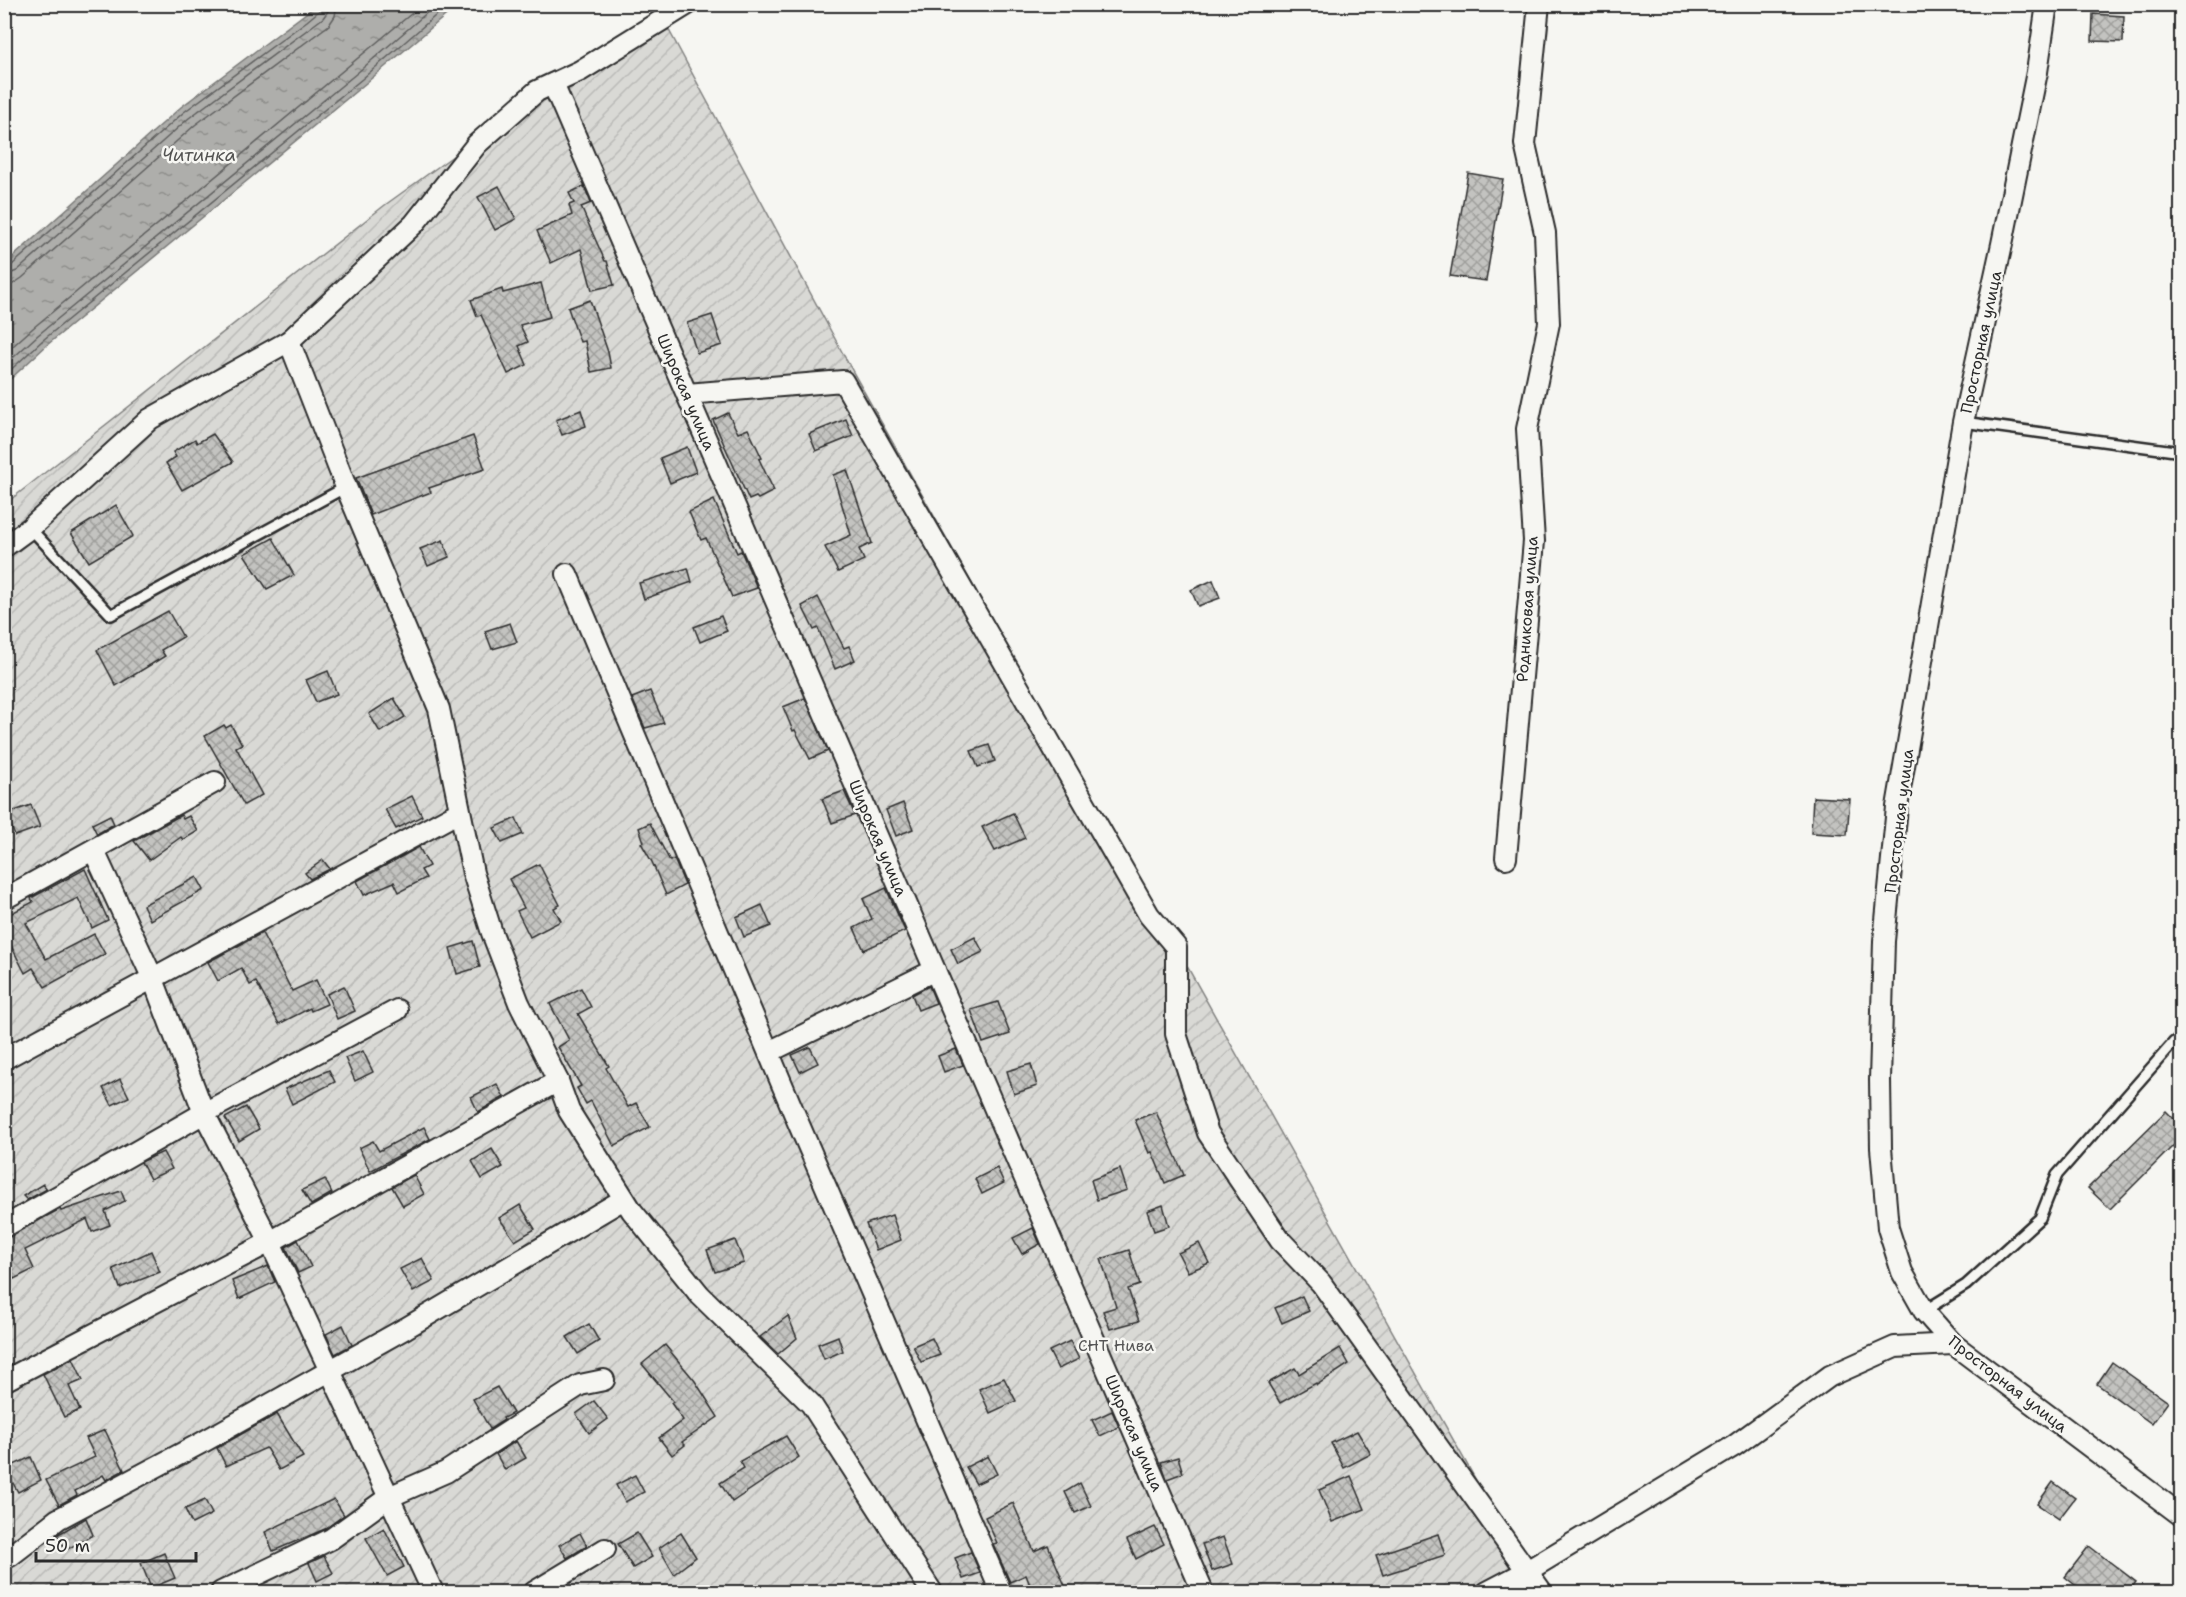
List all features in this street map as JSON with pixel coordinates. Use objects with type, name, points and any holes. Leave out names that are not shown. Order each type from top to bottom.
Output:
[{"type":"street","points":[[4,547],[30,528],[150,419],[289,340],[414,224],[477,144],[537,91],[580,71],[688,4]]},
{"type":"street","name":"Родниковая улица","points":[[1506,858],[1534,541],[1527,429],[1549,322],[1545,233],[1525,144],[1539,4]]},
{"type":"street","name":"Просторная улица","points":[[2047,4],[2037,72],[1963,422],[1898,807],[1884,941],[1880,1080],[1881,1137],[1888,1228],[1902,1272],[1924,1311],[1953,1344],[2181,1516]]},
{"type":"street","name":"Широкая улица","points":[[553,84],[1203,1593]]},
{"type":"street","points":[[289,340],[346,487],[439,709],[473,873],[492,933],[519,1003],[558,1081],[569,1111],[624,1199],[700,1295],[811,1404],[932,1593]]},
{"type":"street","points":[[687,394],[843,381],[1149,915],[1176,947],[1176,1034],[1208,1133],[1280,1240],[1321,1283],[1542,1593]]},
{"type":"street","points":[[567,574],[769,1053],[1001,1593]]},
{"type":"street","points":[[4,899],[214,782]]},
{"type":"street","points":[[4,1059],[459,812]]},
{"type":"street","points":[[94,850],[153,979],[204,1113],[270,1242],[433,1593]]},
{"type":"street","points":[[769,1053],[935,970]]},
{"type":"street","points":[[4,1227],[204,1113],[397,1010]]},
{"type":"street","points":[[4,1381],[270,1242],[558,1081]]},
{"type":"street","points":[[10,1556],[58,1519],[330,1371],[624,1199]]},
{"type":"street","points":[[1487,1593],[1734,1446],[1830,1376],[1895,1347],[1953,1344]]},
{"type":"street","points":[[220,1593],[332,1539],[389,1497],[446,1472],[580,1385],[604,1380]]},
{"type":"street","points":[[534,1593],[606,1549]]},
{"type":"lane","points":[[1963,422],[2181,452]]},
{"type":"lane","points":[[30,528],[111,615],[346,487]]},
{"type":"lane","points":[[1924,1311],[1966,1285],[2040,1218],[2057,1175],[2174,1042]]},
{"type":"green space","name":"СНТ Нива","points":[[664,21],[848,363],[1527,1571],[1531,1592],[5,1592],[5,504],[385,205],[553,84]]},
{"type":"water","name":"Читинка","points":[[318,4],[458,5],[47,345],[5,384],[5,264],[181,107]]},
{"type":"building","points":[[2093,14],[2124,16],[2123,42],[2092,41]]},
{"type":"building","points":[[1468,173],[1503,179],[1486,281],[1450,276]]},
{"type":"building","points":[[499,186],[516,219],[495,230],[478,197]]},
{"type":"building","points":[[584,186],[591,203],[581,207],[605,261],[607,261],[614,285],[592,290],[581,249],[551,263],[537,231],[572,215],[569,205],[574,203],[569,193]]},
{"type":"building","points":[[541,283],[550,317],[520,325],[528,342],[519,346],[527,365],[508,374],[481,315],[477,316],[471,300],[502,289],[503,293]]},
{"type":"building","points":[[590,300],[608,352],[611,368],[591,372],[585,341],[580,342],[568,308]]},
{"type":"building","points":[[712,315],[722,345],[697,353],[687,323]]},
{"type":"building","points":[[581,410],[586,426],[562,435],[556,420]]},
{"type":"building","points":[[728,413],[738,433],[748,429],[774,491],[758,499],[756,497],[749,500],[713,420]]},
{"type":"building","points":[[846,419],[853,436],[816,451],[809,434]]},
{"type":"building","points":[[213,434],[233,462],[182,490],[166,463],[176,457],[173,452],[195,439],[197,443]]},
{"type":"building","points":[[473,436],[485,469],[429,488],[431,492],[371,515],[356,478]]},
{"type":"building","points":[[687,447],[696,472],[670,483],[660,458]]},
{"type":"building","points":[[847,470],[872,543],[859,549],[864,560],[838,572],[825,547],[851,535],[833,475]]},
{"type":"building","points":[[714,500],[737,553],[741,551],[757,588],[732,597],[706,538],[701,540],[689,512]]},
{"type":"building","points":[[116,505],[133,536],[89,562],[71,533]]},
{"type":"building","points":[[273,538],[294,575],[267,589],[244,554]]},
{"type":"building","points":[[443,540],[449,557],[428,566],[420,549]]},
{"type":"building","points":[[688,568],[692,582],[644,599],[639,583]]},
{"type":"building","points":[[1213,580],[1220,598],[1198,606],[1191,590]]},
{"type":"building","points":[[818,597],[844,648],[849,646],[855,660],[835,669],[818,628],[814,630],[802,606]]},
{"type":"building","points":[[168,611],[183,637],[161,650],[165,656],[116,686],[97,650]]},
{"type":"building","points":[[721,616],[727,631],[700,642],[694,627]]},
{"type":"building","points":[[510,623],[517,642],[492,649],[485,631]]},
{"type":"building","points":[[328,671],[337,694],[316,702],[306,680]]},
{"type":"building","points":[[650,691],[664,723],[645,728],[632,698]]},
{"type":"building","points":[[394,698],[405,717],[380,732],[369,714]]},
{"type":"building","points":[[805,698],[828,751],[810,759],[795,730],[793,731],[783,707]]},
{"type":"building","points":[[224,725],[226,728],[231,725],[242,744],[236,747],[262,795],[244,805],[205,736]]},
{"type":"building","points":[[989,745],[995,761],[978,767],[971,751]]},
{"type":"building","points":[[844,791],[855,815],[832,823],[822,799]]},
{"type":"building","points":[[412,796],[422,816],[396,829],[385,809]]},
{"type":"building","points":[[1813,797],[1850,799],[1847,835],[1811,833]]},
{"type":"building","points":[[903,803],[913,829],[896,836],[886,810]]},
{"type":"building","points":[[31,805],[40,827],[15,836],[6,814]]},
{"type":"building","points":[[1013,813],[1025,838],[995,851],[982,827]]},
{"type":"building","points":[[110,815],[114,824],[97,834],[92,824]]},
{"type":"building","points":[[181,815],[183,819],[189,816],[198,831],[183,840],[181,837],[149,860],[134,841]]},
{"type":"building","points":[[516,818],[523,834],[502,843],[494,828]]},
{"type":"building","points":[[650,823],[670,861],[674,859],[685,885],[666,895],[641,843],[644,842],[639,828]]},
{"type":"building","points":[[419,847],[429,866],[421,870],[426,878],[399,892],[394,882],[364,895],[357,881]]},
{"type":"building","points":[[323,860],[330,869],[310,879],[305,873]]},
{"type":"building","points":[[539,864],[560,905],[554,908],[561,921],[530,937],[517,911],[524,908],[509,879]]},
{"type":"building","points":[[85,869],[108,920],[92,928],[78,898],[26,923],[46,959],[94,934],[105,954],[45,987],[33,968],[25,973],[4,932],[4,917],[33,902],[31,898]]},
{"type":"building","points":[[197,877],[204,890],[150,920],[143,905]]},
{"type":"building","points":[[886,888],[905,931],[864,950],[854,928],[872,919],[863,899]]},
{"type":"building","points":[[762,905],[771,926],[744,937],[736,917]]},
{"type":"building","points":[[262,933],[292,991],[316,980],[327,1004],[311,1011],[310,1008],[279,1024],[256,982],[250,985],[241,968],[218,981],[208,962]]},
{"type":"building","points":[[975,937],[983,952],[958,964],[951,949]]},
{"type":"building","points":[[473,941],[480,967],[457,974],[450,948]]},
{"type":"building","points":[[344,986],[355,1011],[337,1019],[327,994]]},
{"type":"building","points":[[929,986],[936,1003],[918,1010],[912,995]]},
{"type":"building","points":[[581,988],[591,1007],[578,1014],[609,1066],[606,1068],[628,1107],[636,1103],[650,1127],[614,1146],[591,1101],[586,1104],[577,1088],[581,1086],[558,1047],[569,1040],[550,1004]]},
{"type":"building","points":[[998,1002],[1010,1034],[983,1043],[971,1010]]},
{"type":"building","points":[[810,1047],[818,1063],[800,1072],[792,1055]]},
{"type":"building","points":[[956,1049],[963,1065],[944,1072],[938,1056]]},
{"type":"building","points":[[363,1051],[373,1072],[355,1081],[345,1058]]},
{"type":"building","points":[[1031,1064],[1037,1086],[1014,1094],[1007,1071]]},
{"type":"building","points":[[329,1070],[335,1082],[292,1104],[285,1089]]},
{"type":"building","points":[[120,1079],[129,1097],[112,1105],[103,1088]]},
{"type":"building","points":[[497,1084],[504,1097],[478,1112],[471,1097]]},
{"type":"building","points":[[246,1107],[259,1129],[239,1141],[225,1118]]},
{"type":"building","points":[[2166,1111],[2181,1126],[2181,1138],[2110,1209],[2088,1188]]},
{"type":"building","points":[[1156,1112],[1184,1175],[1165,1183],[1135,1120]]},
{"type":"building","points":[[424,1127],[430,1139],[370,1171],[359,1148],[373,1141],[379,1151]]},
{"type":"building","points":[[492,1149],[503,1167],[482,1179],[472,1161]]},
{"type":"building","points":[[163,1152],[172,1169],[150,1179],[141,1162]]},
{"type":"building","points":[[997,1168],[1004,1183],[982,1194],[975,1179]]},
{"type":"building","points":[[1120,1169],[1127,1190],[1097,1200],[1091,1180]]},
{"type":"building","points":[[414,1175],[424,1194],[403,1206],[392,1187]]},
{"type":"building","points":[[325,1179],[332,1193],[311,1205],[302,1190]]},
{"type":"building","points":[[43,1184],[47,1189],[27,1200],[23,1196]]},
{"type":"building","points":[[121,1191],[125,1201],[105,1211],[110,1225],[92,1232],[87,1219],[25,1250],[34,1269],[14,1279],[4,1260],[4,1239],[60,1209],[61,1211]]},
{"type":"building","points":[[520,1205],[535,1229],[515,1241],[499,1218]]},
{"type":"building","points":[[1163,1205],[1169,1226],[1154,1231],[1147,1211]]},
{"type":"building","points":[[892,1215],[901,1240],[876,1250],[866,1224]]},
{"type":"building","points":[[1033,1228],[1040,1244],[1022,1254],[1013,1238]]},
{"type":"building","points":[[298,1240],[311,1267],[298,1273],[286,1247]]},
{"type":"building","points":[[735,1240],[744,1263],[715,1272],[707,1250]]},
{"type":"building","points":[[1199,1243],[1209,1263],[1188,1272],[1178,1253]]},
{"type":"building","points":[[1129,1250],[1140,1285],[1128,1289],[1139,1321],[1110,1329],[1103,1311],[1116,1307],[1101,1259]]},
{"type":"building","points":[[151,1251],[160,1272],[120,1288],[113,1269]]},
{"type":"building","points":[[422,1258],[434,1281],[413,1292],[400,1269]]},
{"type":"building","points":[[268,1266],[275,1282],[239,1299],[232,1281]]},
{"type":"building","points":[[1302,1296],[1309,1311],[1282,1323],[1275,1308]]},
{"type":"building","points":[[788,1316],[797,1338],[778,1354],[760,1337]]},
{"type":"building","points":[[589,1324],[599,1341],[578,1354],[567,1337]]},
{"type":"building","points":[[343,1325],[352,1345],[335,1354],[326,1334]]},
{"type":"building","points":[[838,1336],[843,1351],[824,1359],[818,1344]]},
{"type":"building","points":[[932,1338],[940,1355],[921,1362],[913,1346]]},
{"type":"building","points":[[1070,1341],[1079,1359],[1058,1369],[1049,1351]]},
{"type":"building","points":[[665,1345],[695,1381],[718,1417],[682,1442],[685,1445],[672,1455],[659,1438],[683,1420],[671,1403],[673,1401],[642,1364]]},
{"type":"building","points":[[1340,1348],[1349,1364],[1317,1385],[1316,1383],[1280,1403],[1268,1383],[1295,1368],[1299,1374]]},
{"type":"building","points":[[73,1358],[83,1380],[69,1386],[80,1410],[64,1417],[43,1374]]},
{"type":"building","points":[[2112,1362],[2168,1402],[2152,1424],[2097,1384]]},
{"type":"building","points":[[1004,1378],[1016,1401],[990,1413],[979,1389]]},
{"type":"building","points":[[497,1387],[513,1413],[490,1429],[473,1399]]},
{"type":"building","points":[[594,1401],[608,1419],[589,1433],[576,1414]]},
{"type":"building","points":[[1112,1411],[1119,1427],[1100,1436],[1092,1420]]},
{"type":"building","points":[[277,1414],[303,1457],[279,1470],[266,1448],[226,1466],[217,1448]]},
{"type":"building","points":[[105,1430],[124,1470],[106,1480],[103,1475],[75,1491],[77,1495],[59,1505],[46,1480],[95,1457],[86,1438]]},
{"type":"building","points":[[1357,1431],[1371,1454],[1344,1468],[1331,1443]]},
{"type":"building","points":[[786,1436],[799,1457],[732,1502],[720,1483],[744,1468],[740,1461]]},
{"type":"building","points":[[516,1441],[526,1458],[505,1470],[496,1454]]},
{"type":"building","points":[[988,1456],[997,1474],[976,1484],[966,1467]]},
{"type":"building","points":[[31,1457],[41,1480],[18,1492],[5,1469]]},
{"type":"building","points":[[1178,1457],[1183,1473],[1167,1479],[1161,1462]]},
{"type":"building","points":[[635,1475],[644,1492],[625,1502],[616,1485]]},
{"type":"building","points":[[1351,1476],[1365,1509],[1332,1522],[1319,1490]]},
{"type":"building","points":[[2053,1482],[2075,1498],[2059,1519],[2037,1504]]},
{"type":"building","points":[[1080,1483],[1091,1506],[1075,1513],[1065,1492]]},
{"type":"building","points":[[334,1499],[344,1515],[325,1529],[273,1551],[265,1532]]},
{"type":"building","points":[[205,1500],[212,1514],[192,1524],[185,1509]]},
{"type":"building","points":[[1013,1503],[1034,1551],[1048,1545],[1066,1588],[1055,1593],[1033,1593],[1026,1575],[1010,1582],[993,1544],[997,1543],[985,1517]]},
{"type":"building","points":[[86,1518],[93,1535],[66,1550],[57,1535]]},
{"type":"building","points":[[1155,1527],[1164,1544],[1136,1559],[1127,1540]]},
{"type":"building","points":[[384,1528],[404,1567],[387,1576],[366,1538]]},
{"type":"building","points":[[580,1533],[587,1546],[567,1558],[559,1545]]},
{"type":"building","points":[[637,1533],[652,1557],[633,1568],[618,1544]]},
{"type":"building","points":[[681,1533],[696,1557],[674,1574],[659,1548]]},
{"type":"building","points":[[1438,1534],[1445,1555],[1383,1575],[1376,1555]]},
{"type":"building","points":[[1223,1537],[1233,1564],[1212,1571],[1202,1544]]},
{"type":"building","points":[[2089,1546],[2136,1582],[2128,1593],[2085,1593],[2065,1577]]},
{"type":"building","points":[[971,1552],[980,1573],[963,1579],[955,1558]]},
{"type":"building","points":[[164,1553],[175,1578],[151,1588],[141,1563]]},
{"type":"building","points":[[324,1556],[333,1573],[317,1581],[309,1563]]}]
